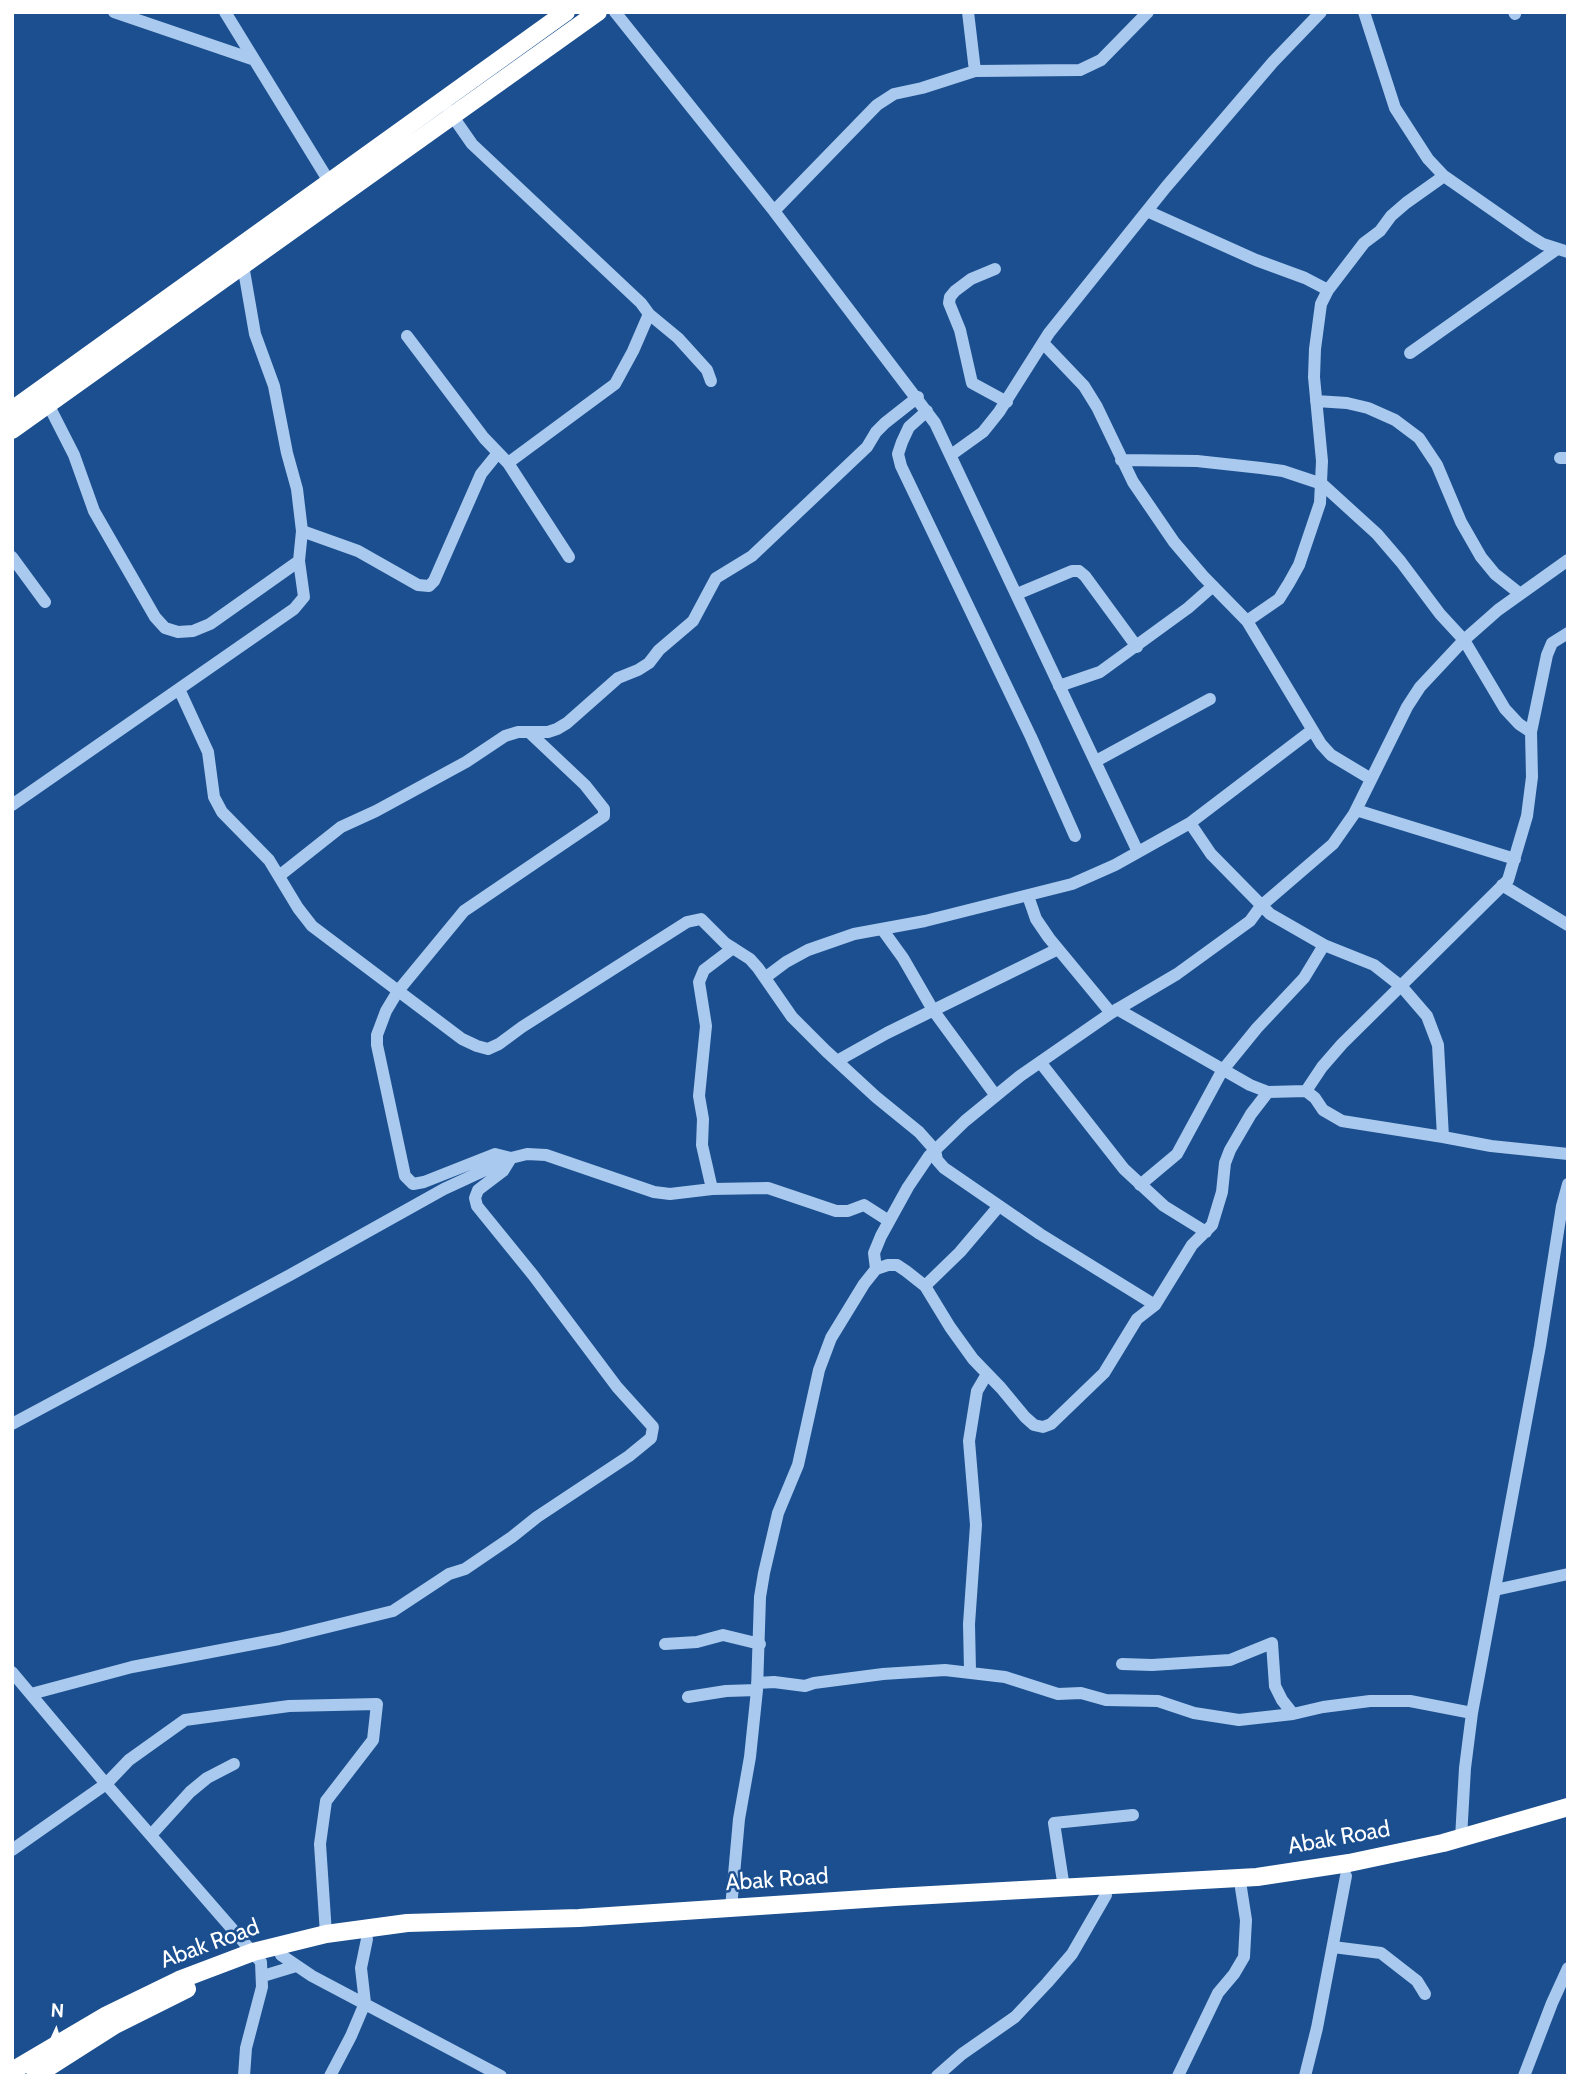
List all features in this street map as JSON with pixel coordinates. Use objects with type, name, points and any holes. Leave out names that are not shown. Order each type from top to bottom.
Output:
[{"type":"highway","points":[[12,430],[243,265],[448,110],[566,12]]},
{"type":"highway","points":[[12,410],[330,183],[598,12]]},
{"type":"highway","name":"Abak Road","points":[[35,2076],[115,2025],[183,1991],[281,1955],[367,1940],[422,1934],[671,1924],[1257,1877],[1349,1863],[1461,1838],[1568,1807]]},
{"type":"highway","name":"Abak Road","points":[[12,2071],[132,2001],[179,1980],[259,1963],[326,1934],[407,1923],[579,1919],[730,1908],[1064,1892],[1106,1895],[1241,1888],[1346,1876],[1490,1842],[1568,1818]]},
{"type":"street","points":[[114,12],[252,59]]},
{"type":"street","points":[[225,12],[330,183]]},
{"type":"street","points":[[615,12],[774,211],[927,411],[951,455],[1138,852]]},
{"type":"street","points":[[968,12],[975,71]]},
{"type":"street","points":[[774,211],[877,105],[894,94],[922,89],[975,71],[1080,70],[1101,60],[1148,12]]},
{"type":"street","points":[[951,455],[982,432],[1007,401],[1043,343],[1147,211],[1273,62],[1321,12]]},
{"type":"street","points":[[1364,12],[1395,108],[1414,140],[1444,176],[1530,236],[1543,244],[1562,250]]},
{"type":"street","points":[[448,110],[472,144],[641,303],[649,314],[678,338],[707,370],[711,381]]},
{"type":"street","points":[[1247,621],[1279,599],[1307,544],[1320,503],[1321,440],[1316,401],[1315,349],[1321,304],[1328,290],[1364,243],[1380,231],[1406,202],[1444,176]]},
{"type":"street","points":[[1147,211],[1328,290]]},
{"type":"street","points":[[1410,353],[1562,250]]},
{"type":"street","points":[[12,805],[294,609],[304,597],[299,561],[302,531],[297,489],[274,386],[255,334],[243,265]]},
{"type":"street","points":[[995,269],[971,279],[955,291],[950,297],[950,303],[961,330],[972,383],[1007,401]]},
{"type":"street","points":[[508,463],[615,383],[634,351],[649,314]]},
{"type":"street","points":[[407,337],[508,463],[569,557]]},
{"type":"street","points":[[1043,343],[1084,386],[1133,482],[1174,542],[1247,621],[1303,713],[1311,731],[1331,755],[1371,779]]},
{"type":"street","points":[[279,876],[341,827],[466,762],[505,736],[518,732],[548,732],[567,723],[607,686],[649,663],[659,650],[693,621],[716,578],[752,556],[867,447],[876,432],[918,397]]},
{"type":"street","points":[[1316,401],[1347,403],[1368,408],[1395,420],[1419,438],[1437,465],[1461,522],[1481,557],[1495,574],[1519,593]]},
{"type":"street","points":[[48,404],[74,455],[94,511],[155,617],[165,628],[178,632],[192,631],[210,624],[299,561]]},
{"type":"street","points":[[927,411],[909,427],[898,454],[901,466],[1075,836]]},
{"type":"street","points":[[302,531],[358,551],[418,585],[429,586],[435,582],[481,474],[498,453]]},
{"type":"street","points":[[1121,460],[1197,461],[1261,468],[1283,471],[1322,484],[1377,534],[1464,640],[1505,709],[1531,732]]},
{"type":"street","points":[[12,557],[45,602]]},
{"type":"street","points":[[730,1908],[757,1687],[761,1597],[778,1513],[798,1465],[819,1370],[831,1338],[876,1269],[874,1253],[920,1167],[965,1121],[1040,1062],[1114,1011],[1188,966],[1250,921],[1261,906],[1333,844],[1347,827],[1412,696],[1464,640],[1519,593],[1568,560]]},
{"type":"street","points":[[1017,594],[1072,571],[1079,571],[1137,647]]},
{"type":"street","points":[[1059,687],[1100,672],[1137,647],[1213,586]]},
{"type":"street","points":[[1306,1091],[1322,1067],[1508,880],[1528,803],[1532,777],[1531,732],[1547,654],[1552,643],[1568,633]]},
{"type":"street","points":[[179,689],[208,752],[214,797],[222,811],[269,860],[312,926],[462,1039],[488,1049],[499,1044],[687,922],[701,919],[733,948],[750,959],[766,977],[792,1017],[837,1061],[919,1132],[935,1150],[937,1160],[944,1168],[1155,1305]]},
{"type":"street","points":[[1096,761],[1210,699]]},
{"type":"street","points":[[766,977],[808,950],[854,934],[1028,896],[1072,884],[1115,865],[1190,823],[1311,731]]},
{"type":"street","points":[[511,1158],[495,1154],[413,1184],[405,1176],[377,1035],[386,1011],[398,991],[464,911],[604,816],[604,809],[585,785],[531,734]]},
{"type":"street","points":[[1356,810],[1515,859]]},
{"type":"street","points":[[1190,823],[1212,854],[1261,906],[1324,944],[1374,965],[1402,987],[1427,1016],[1438,1045],[1443,1137]]},
{"type":"street","points":[[1502,885],[1568,925]]},
{"type":"street","points":[[1028,896],[1036,919],[1058,949],[1114,1011],[1222,1071],[1268,1092],[1306,1091],[1323,1110],[1342,1121],[1491,1146],[1568,1154]]},
{"type":"street","points":[[882,929],[903,958],[933,1010],[996,1096]]},
{"type":"street","points":[[1140,1185],[1177,1154],[1222,1071],[1257,1028],[1304,978],[1324,944]]},
{"type":"street","points":[[712,1189],[702,1145],[703,1119],[698,1096],[706,1026],[699,982],[704,970],[733,948]]},
{"type":"street","points":[[837,1061],[1058,949]]},
{"type":"street","points":[[1040,1062],[1094,1134],[1140,1185],[1164,1206],[1206,1233]]},
{"type":"street","points":[[876,1269],[897,1265],[925,1286],[950,1327],[987,1374],[1034,1425],[1044,1427],[1051,1424],[1104,1373],[1137,1319],[1155,1305],[1192,1245],[1206,1233],[1217,1215],[1230,1150],[1251,1114],[1268,1092]]},
{"type":"street","points":[[12,1424],[444,1189],[511,1158],[527,1154],[546,1156],[654,1192],[670,1194],[712,1189],[768,1188],[836,1211],[848,1211],[864,1205],[889,1221]]},
{"type":"street","points":[[31,1694],[132,1667],[279,1639],[393,1611],[449,1574],[465,1569],[651,1438],[653,1427],[617,1387],[477,1206],[475,1198],[478,1190],[503,1171],[511,1158]]},
{"type":"street","points":[[1461,1838],[1465,1768],[1472,1713],[1568,1184]]},
{"type":"street","points":[[925,1286],[960,1252],[999,1206]]},
{"type":"street","points":[[970,1671],[969,1624],[976,1525],[969,1441],[977,1391],[987,1374]]},
{"type":"street","points":[[1495,1590],[1568,1574]]},
{"type":"street","points":[[665,1644],[697,1642],[723,1635],[760,1644]]},
{"type":"street","points":[[1122,1664],[1152,1665],[1230,1660],[1272,1643],[1275,1686],[1293,1714]]},
{"type":"street","points":[[688,1697],[774,1682],[805,1686],[883,1674],[944,1670],[1005,1677],[1058,1694],[1081,1693],[1106,1700],[1158,1701],[1218,1718],[1239,1720],[1370,1701],[1410,1701],[1472,1713]]},
{"type":"street","points":[[12,1672],[259,1963],[260,2000],[246,2048],[243,2076]]},
{"type":"street","points":[[12,1850],[106,1784],[129,1760],[185,1720],[289,1706],[377,1704],[374,1738],[326,1801],[320,1844],[326,1934]]},
{"type":"street","points":[[151,1835],[206,1777],[234,1764]]},
{"type":"street","points":[[1064,1892],[1055,1822],[1133,1815]]},
{"type":"street","points":[[1305,2076],[1346,1876]]},
{"type":"street","points":[[1178,2076],[1218,1993],[1234,1975],[1244,1957],[1246,1920],[1241,1888]]},
{"type":"street","points":[[937,2076],[962,2054],[1016,2017],[1072,1954],[1106,1895]]},
{"type":"street","points":[[330,2076],[365,2003],[361,1968],[367,1940]]},
{"type":"street","points":[[1333,1947],[1381,1953],[1417,1981],[1425,1994]]},
{"type":"street","points":[[281,1955],[296,1966],[501,2076]]},
{"type":"street","points":[[259,1963],[296,1966]]},
{"type":"street","points":[[1524,2076],[1568,1968]]}]
